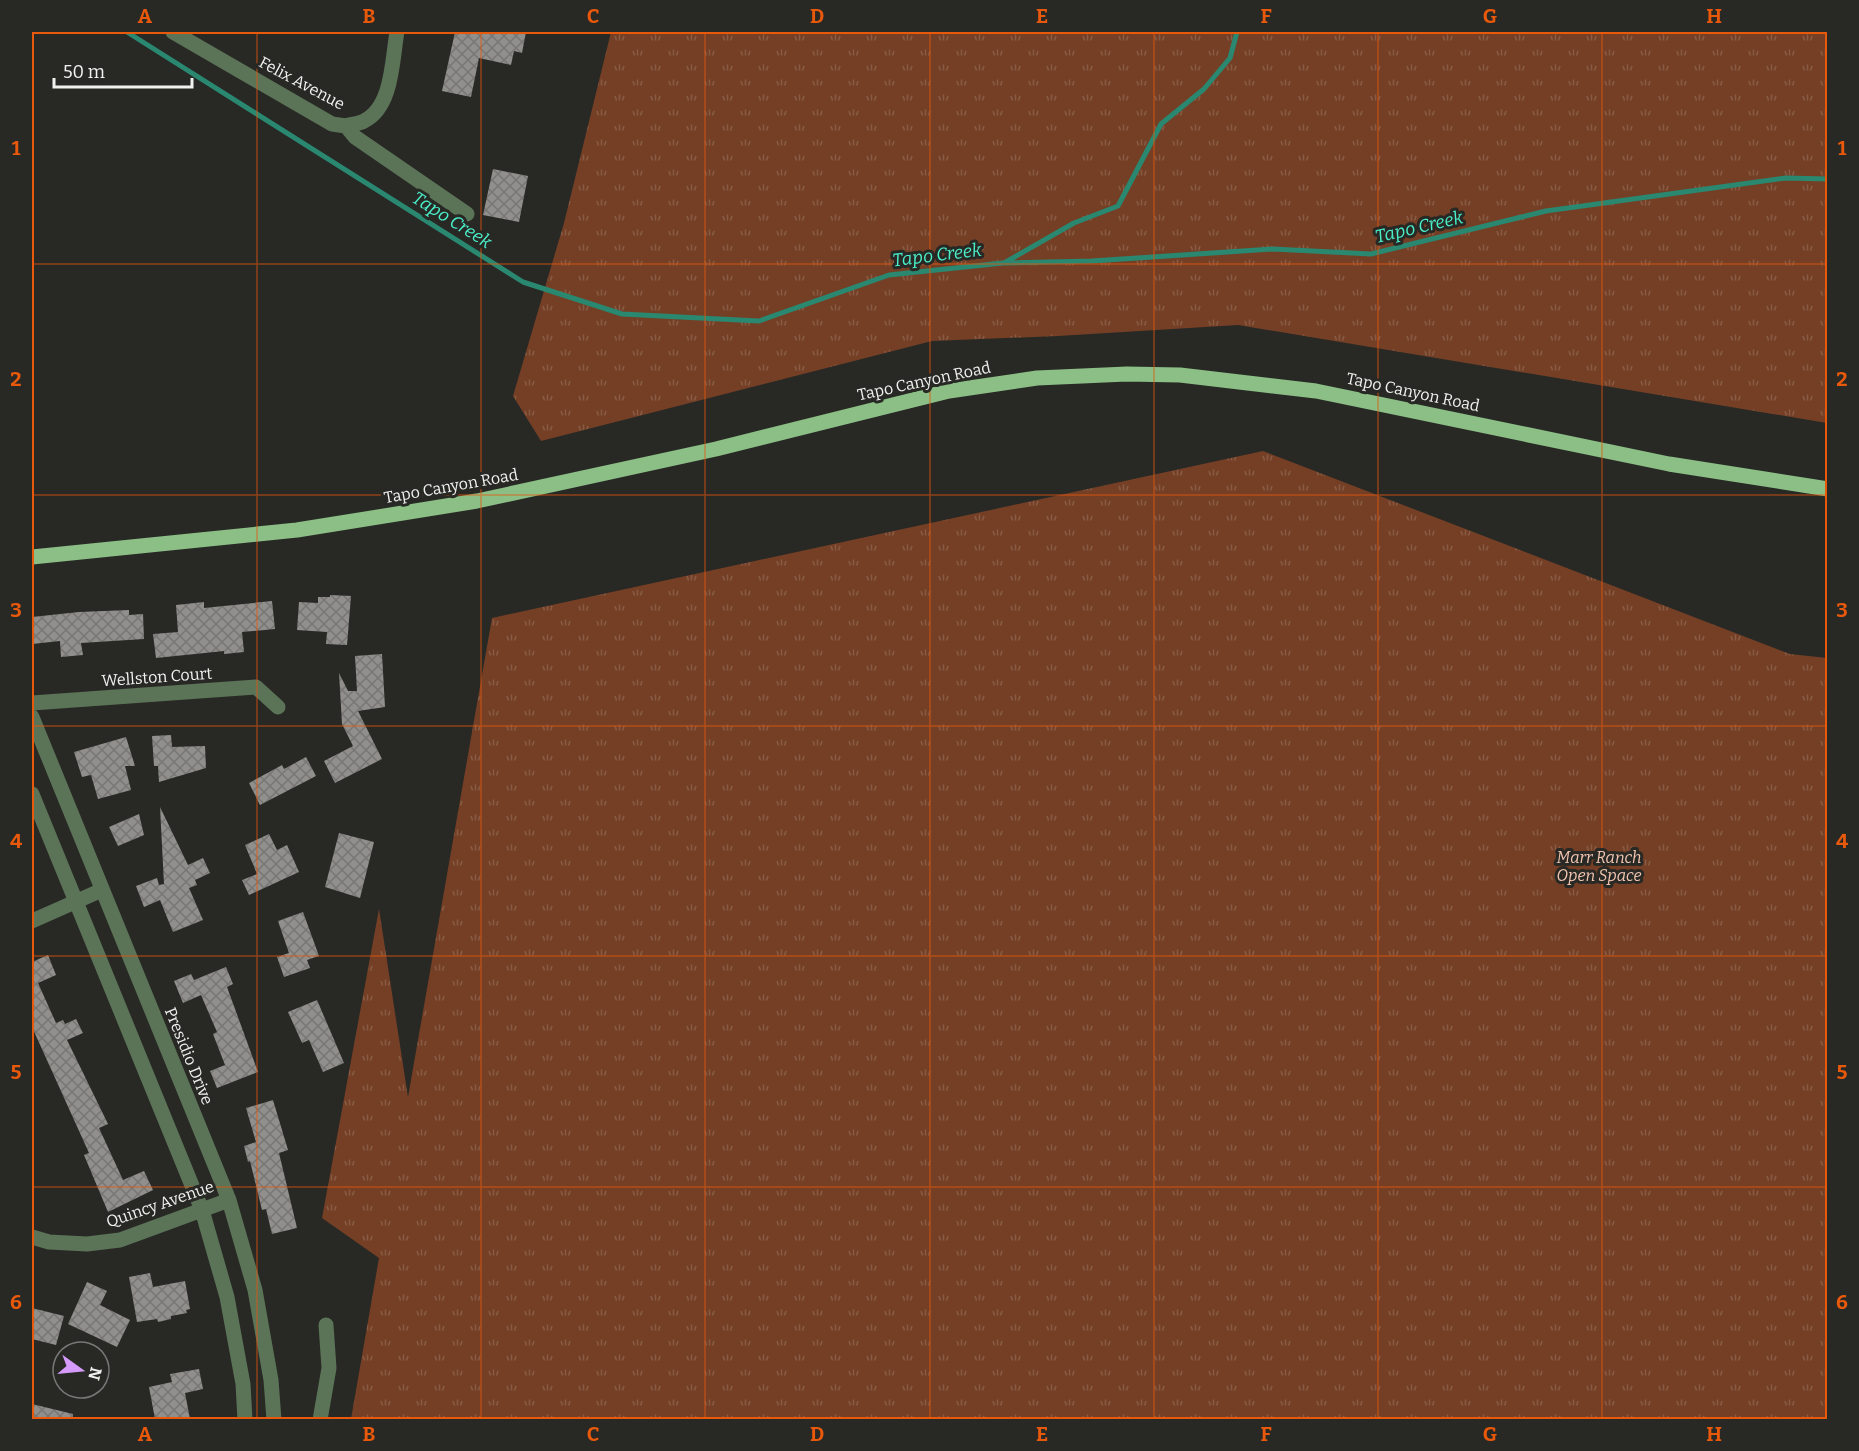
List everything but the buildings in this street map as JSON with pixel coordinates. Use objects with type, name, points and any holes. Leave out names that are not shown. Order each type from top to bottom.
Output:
[{"type":"main road","name":"Tapo Canyon Road","points":[[32,557],[297,530],[477,501],[716,449],[949,391],[1037,378],[1126,374],[1226,379],[1316,391],[1669,464],[1827,489]]},
{"type":"street","name":"Felix Avenue","points":[[172,32],[332,124],[346,126],[355,137],[467,214]]},
{"type":"street","points":[[346,126],[364,121],[382,103],[397,32]]},
{"type":"street","name":"Wellston Court","points":[[32,703],[256,687],[278,707]]},
{"type":"street","name":"Presidio Drive","points":[[32,717],[229,1200],[255,1290],[271,1380],[274,1419]]},
{"type":"street","points":[[32,795],[202,1210],[227,1297],[243,1384],[245,1419]]},
{"type":"street","points":[[32,921],[102,890]]},
{"type":"street","name":"Quincy Avenue","points":[[32,1237],[49,1242],[87,1244],[120,1240],[229,1200]]},
{"type":"street","points":[[320,1419],[329,1368],[326,1325]]},
{"type":"green space","points":[[611,32],[1827,32],[1827,423],[1238,325],[932,341],[541,441],[513,396],[564,223]]},
{"type":"green space","name":"Marr Ranch Open Space","points":[[1263,451],[1790,654],[1827,658],[1827,1419],[351,1419],[379,1258],[322,1218],[379,909],[408,1097],[492,618]]},
{"type":"waterway","name":"Tapo Creek","points":[[127,32],[523,282],[622,314],[759,321],[889,275],[1003,263],[1092,261],[1273,249],[1371,254],[1546,211],[1786,178],[1828,179]]},
{"type":"waterway","points":[[1004,263],[1074,223],[1118,206],[1161,124],[1204,89],[1230,58],[1237,32]]}]
